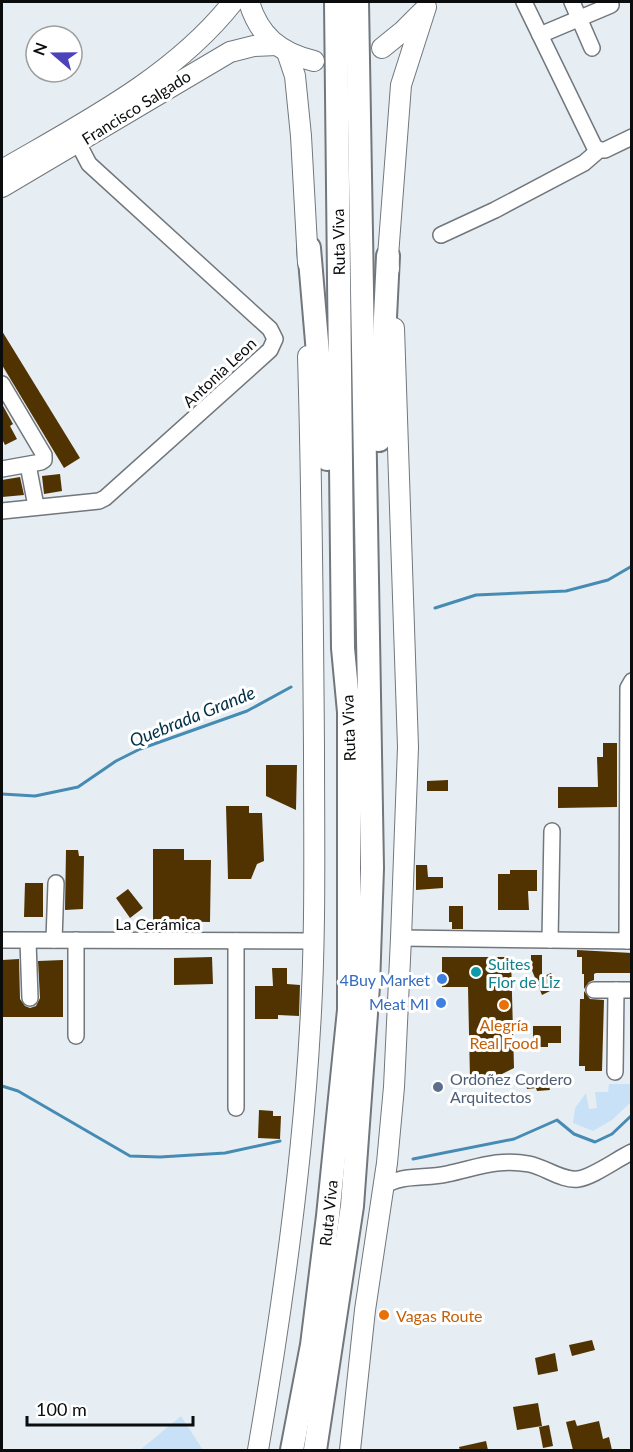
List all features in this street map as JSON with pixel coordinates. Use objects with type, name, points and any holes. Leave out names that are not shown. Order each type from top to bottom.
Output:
[{"type":"highway","name":"Ruta Viva","points":[[292,1450],[312,1345],[349,1010],[349,712],[343,648],[336,2]]},
{"type":"highway","name":"Ruta Viva","points":[[315,1450],[352,1206],[368,986],[372,868],[357,2]]},
{"type":"highway","points":[[309,248],[343,648]]},
{"type":"highway","points":[[368,636],[377,566],[378,452],[388,256]]},
{"type":"main road","name":"Francisco Salgado","points":[[2,170],[117,102],[183,55],[211,28],[233,2]]},
{"type":"main road","points":[[249,2],[268,37],[294,56],[314,61]]},
{"type":"main road","points":[[381,48],[403,32],[428,4]]},
{"type":"main road","points":[[350,1450],[365,1310],[387,1163],[394,1087],[408,747],[393,306],[388,256],[401,85],[428,4]]},
{"type":"main road","name":"Francisco Salgado","points":[[2,187],[230,52],[254,46],[282,49]]},
{"type":"main road","name":"Ruta Viva","points":[[258,1450],[275,1353],[297,1177],[310,1030],[314,941],[313,492],[307,329],[309,248],[295,76],[282,49]]},
{"type":"street","points":[[524,2],[594,146],[599,150],[605,150],[632,137]]},
{"type":"street","points":[[572,2],[592,48]]},
{"type":"street","points":[[540,35],[610,5]]},
{"type":"street","name":"Antonia Leon","points":[[2,511],[99,501],[111,494],[270,350],[275,339],[270,329],[89,164],[78,143]]},
{"type":"street","points":[[441,236],[588,161],[599,150]]},
{"type":"street","points":[[2,384],[43,451],[44,460],[2,469]]},
{"type":"street","points":[[28,465],[36,506]]},
{"type":"street","points":[[401,938],[629,941],[628,688],[632,681]]},
{"type":"street","points":[[550,940],[552,831]]},
{"type":"street","points":[[54,940],[56,884]]},
{"type":"street","name":"La Cerámica","points":[[2,940],[314,941]]},
{"type":"street","points":[[76,940],[76,1035]]},
{"type":"street","points":[[28,941],[30,998]]},
{"type":"street","points":[[236,941],[236,1108]]},
{"type":"street","points":[[594,990],[632,990]]},
{"type":"street","points":[[615,1072],[616,990]]},
{"type":"street","points":[[384,1186],[392,1180],[447,1174],[484,1164],[509,1162],[529,1164],[567,1178],[578,1179],[632,1152]]},
{"type":"street","points":[[387,1163],[400,1169],[411,1178]]},
{"type":"shaded area","points":[[609,1084],[631,1084],[631,1102],[612,1120],[593,1131],[573,1123],[575,1108],[586,1093],[589,1109],[597,1108],[595,1092],[608,1092]]},
{"type":"shaded area","points":[[181,1416],[203,1450],[140,1450]]},
{"type":"building","points":[[2,331],[80,458],[64,468],[2,365]]},
{"type":"building","points":[[2,404],[13,424],[10,426],[17,439],[5,445],[2,439]]},
{"type":"building","points":[[60,474],[62,491],[44,494],[42,476]]},
{"type":"building","points":[[20,477],[24,495],[2,497],[2,480]]},
{"type":"building","points":[[603,743],[617,743],[617,807],[558,808],[558,787],[598,787],[597,757],[603,757]]},
{"type":"building","points":[[266,765],[297,765],[296,810],[266,796]]},
{"type":"building","points":[[448,780],[448,791],[427,791],[427,781]]},
{"type":"building","points":[[226,806],[249,806],[249,813],[262,813],[264,861],[257,864],[251,879],[228,879]]},
{"type":"building","points":[[153,849],[184,849],[184,860],[211,860],[210,922],[153,921]]},
{"type":"building","points":[[66,850],[78,850],[79,856],[84,856],[83,909],[65,910]]},
{"type":"building","points":[[416,865],[427,865],[428,877],[443,877],[443,888],[416,890]]},
{"type":"building","points":[[510,870],[537,870],[537,891],[528,891],[529,910],[498,910],[498,874],[510,874]]},
{"type":"building","points":[[25,883],[43,883],[43,917],[24,917]]},
{"type":"building","points":[[128,889],[143,908],[130,918],[116,898]]},
{"type":"building","points":[[449,906],[463,906],[463,929],[452,929],[452,922],[449,922]]},
{"type":"building","points":[[577,950],[632,953],[632,973],[596,973],[594,980],[589,982],[584,989],[582,957],[577,957]]},
{"type":"building","points":[[531,955],[542,955],[542,977],[551,973],[556,984],[553,986],[554,989],[542,995],[531,968]]},
{"type":"building","points":[[212,957],[213,984],[174,985],[174,958]]},
{"type":"building","points":[[442,957],[511,957],[514,1068],[476,1087],[476,1078],[470,1078],[468,987],[442,987]]},
{"type":"building","points":[[19,959],[20,999],[25,1006],[30,1008],[36,1006],[40,998],[38,961],[63,960],[63,1017],[2,1017],[2,960]]},
{"type":"building","points":[[272,968],[287,968],[287,984],[300,985],[299,1016],[278,1015],[278,1019],[255,1019],[255,986],[273,986]]},
{"type":"building","points":[[584,991],[590,999],[604,1000],[602,1071],[585,1071],[585,1066],[579,1066],[580,999],[584,999]]},
{"type":"building","points":[[533,1026],[561,1026],[561,1043],[548,1043],[548,1047],[533,1047]]},
{"type":"building","points":[[556,1075],[557,1085],[549,1086],[550,1090],[527,1089],[526,1079]]},
{"type":"building","points":[[259,1110],[273,1111],[273,1116],[281,1116],[280,1139],[258,1138]]},
{"type":"building","points":[[592,1340],[595,1350],[572,1356],[569,1345]]},
{"type":"building","points":[[555,1353],[558,1371],[538,1375],[535,1358]]},
{"type":"building","points":[[538,1403],[542,1426],[517,1430],[513,1407]]},
{"type":"building","points":[[575,1420],[577,1426],[599,1421],[603,1439],[609,1437],[612,1450],[573,1450],[566,1422]]},
{"type":"building","points":[[549,1425],[553,1446],[543,1448],[539,1427]]},
{"type":"building","points":[[486,1441],[488,1450],[460,1450],[459,1447]]},
{"type":"waterway","name":"Quebrada Grande","points":[[435,608],[476,595],[566,591],[608,580],[632,566]]},
{"type":"waterway","name":"Quebrada Grande","points":[[2,794],[35,796],[78,787],[116,761],[140,749],[247,711],[291,687]]},
{"type":"waterway","points":[[2,1086],[18,1091],[130,1156],[160,1157],[225,1153],[280,1141]]},
{"type":"waterway","points":[[413,1159],[514,1139],[557,1120],[574,1134],[595,1142],[612,1134],[632,1115]]},
{"type":"place","name":"Suites Flor de Liz","points":[[476,972]]},
{"type":"place","name":"4Buy Market","points":[[442,979]]},
{"type":"place","name":"Meat MI","points":[[441,1003]]},
{"type":"place","name":"Alegría Real Food","points":[[504,1005]]},
{"type":"place","name":"Ordoñez Cordero Arquitectos","points":[[438,1087]]},
{"type":"place","name":"Vagas Route","points":[[384,1315]]}]
